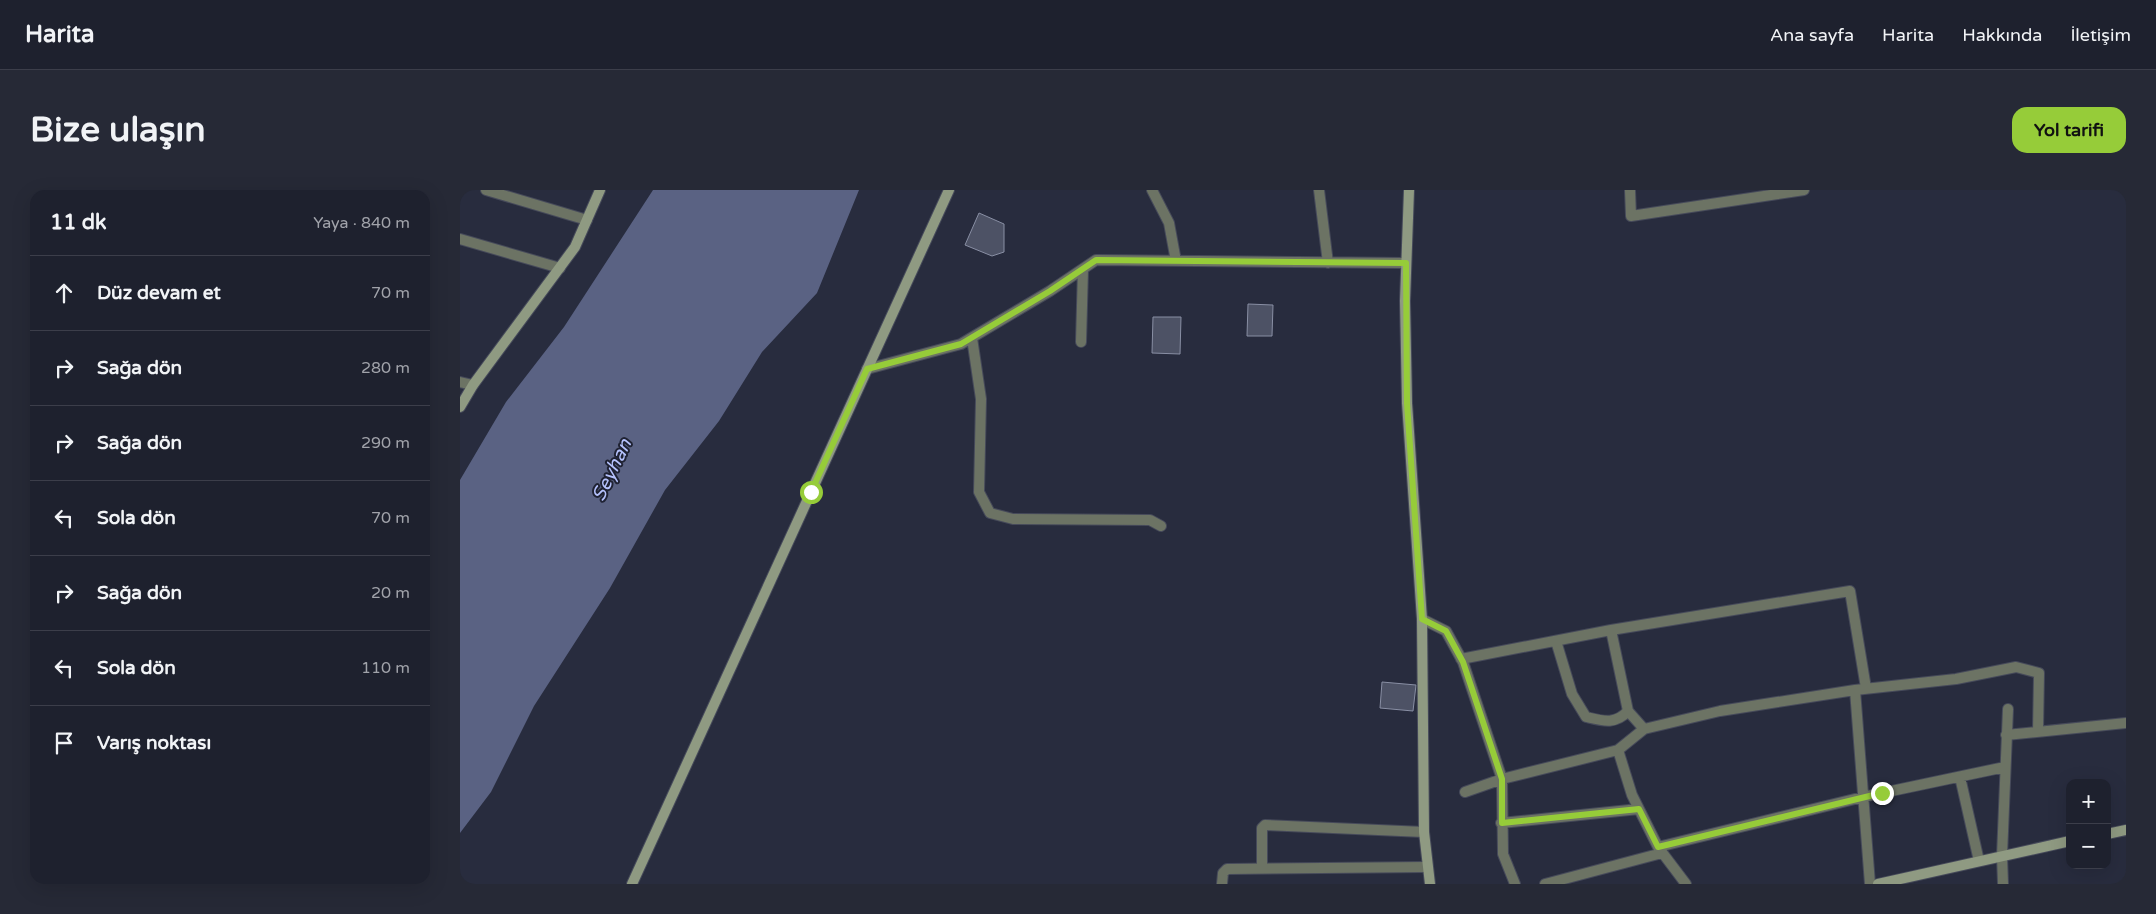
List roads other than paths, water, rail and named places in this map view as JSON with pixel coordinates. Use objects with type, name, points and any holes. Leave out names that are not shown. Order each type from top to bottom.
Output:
[{"type":"main road","points":[[460,407],[472,385],[575,247],[600,190]]},
{"type":"main road","points":[[632,884],[949,190]]},
{"type":"main road","points":[[1409,190],[1406,263],[1407,403],[1422,619],[1424,832],[1430,884]]},
{"type":"main road","points":[[2111,833],[2126,830]]},
{"type":"main road","points":[[1878,884],[2066,842]]},
{"type":"street","points":[[486,190],[587,220]]},
{"type":"street","points":[[1152,190],[1169,223],[1176,261]]},
{"type":"street","points":[[1319,190],[1328,263]]},
{"type":"street","points":[[1630,190],[1631,216],[1804,190]]},
{"type":"street","points":[[460,239],[560,268]]},
{"type":"street","points":[[867,369],[961,344],[1096,260],[1406,263]]},
{"type":"street","points":[[1081,342],[1082,269]]},
{"type":"street","points":[[972,338],[981,399],[979,492],[990,513],[1013,519],[1150,520],[1160,526]]},
{"type":"street","points":[[460,382],[472,385]]},
{"type":"street","points":[[1461,659],[1611,630],[1850,591],[1860,689],[1863,797],[1870,884]]},
{"type":"street","points":[[1422,619],[1446,631],[1461,659],[1502,779],[1503,854],[1515,884]]},
{"type":"street","points":[[1611,630],[1628,710],[1644,729]]},
{"type":"street","points":[[1556,641],[1572,694],[1586,717],[1608,722],[1621,718],[1628,710]]},
{"type":"street","points":[[1465,792],[1502,779],[1618,750],[1644,729],[1720,712],[1860,689],[1956,678],[2016,667],[2039,673],[2038,732]]},
{"type":"street","points":[[2003,884],[2002,856],[2008,708]]},
{"type":"street","points":[[2006,735],[2126,723]]},
{"type":"street","points":[[1618,750],[1639,809],[1660,850],[1686,884]]},
{"type":"street","points":[[1545,884],[1660,850],[1863,797],[2005,767]]},
{"type":"street","points":[[1960,777],[1979,861]]},
{"type":"street","points":[[1502,823],[1639,809]]},
{"type":"street","points":[[1262,868],[1262,828],[1265,825],[1424,832]]},
{"type":"street","points":[[1222,884],[1223,873],[1227,869],[1428,867]]},
{"type":"water","name":"Seyhan","points":[[653,190],[859,190],[817,293],[762,352],[719,421],[665,490],[610,588],[534,706],[491,792],[460,833],[460,480],[506,402],[564,327]]}]
